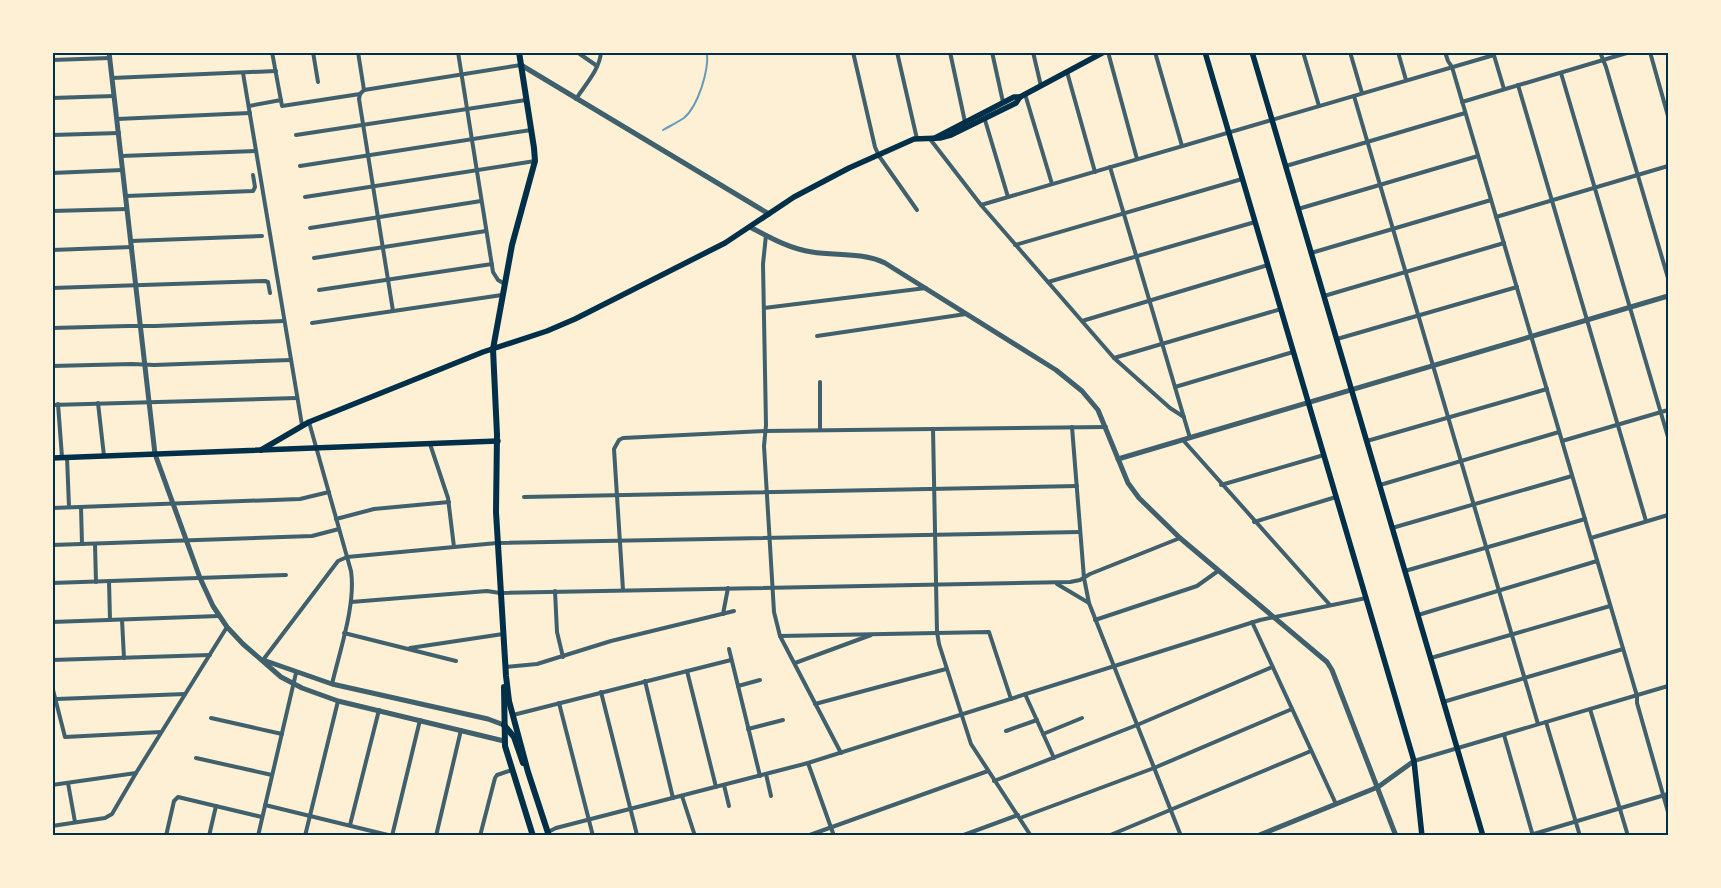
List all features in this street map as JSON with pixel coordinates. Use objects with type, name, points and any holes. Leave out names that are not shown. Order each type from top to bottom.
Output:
[{"type":"main road","points":[[519,52],[535,161],[514,233],[493,349],[498,441],[497,543],[505,667],[512,715],[548,834]]},
{"type":"main road","points":[[933,138],[1003,102],[1022,96],[1104,52]]},
{"type":"main road","points":[[1205,52],[1414,761],[1422,836]]},
{"type":"main road","points":[[1252,52],[1483,836]]},
{"type":"main road","points":[[261,450],[309,422],[493,349],[547,331],[575,319],[731,239],[794,197],[834,175],[917,139],[947,137],[1016,103],[1022,96]]},
{"type":"main road","points":[[52,458],[498,441]]},
{"type":"main road","points":[[506,676],[504,741],[533,836]]},
{"type":"main road","points":[[504,725],[514,737],[528,772]]},
{"type":"street","points":[[272,52],[282,106],[521,65],[769,214]]},
{"type":"street","points":[[313,52],[318,82]]},
{"type":"street","points":[[358,52],[362,92],[359,99],[393,312]]},
{"type":"street","points":[[458,52],[492,264],[495,277],[504,284]]},
{"type":"street","points":[[577,52],[597,66]]},
{"type":"street","points":[[576,99],[597,66],[601,52]]},
{"type":"street","points":[[853,52],[875,147],[879,156],[917,210]]},
{"type":"street","points":[[897,52],[917,139]]},
{"type":"street","points":[[950,52],[965,122]]},
{"type":"street","points":[[992,52],[1003,102]]},
{"type":"street","points":[[1033,52],[1041,86]]},
{"type":"street","points":[[1108,52],[1138,159]]},
{"type":"street","points":[[1155,52],[1182,146]]},
{"type":"street","points":[[1303,52],[1319,106]]},
{"type":"street","points":[[1350,52],[1362,93]]},
{"type":"street","points":[[1398,52],[1406,80]]},
{"type":"street","points":[[1445,52],[1452,67],[1466,113],[1591,538],[1637,696],[1636,703],[1666,795],[1668,812]]},
{"type":"street","points":[[1600,52],[1668,278]]},
{"type":"street","points":[[1462,102],[1630,52]]},
{"type":"street","points":[[1650,52],[1668,116]]},
{"type":"street","points":[[981,205],[1493,54],[1504,90]]},
{"type":"street","points":[[52,60],[109,55],[156,454],[200,578],[219,616],[248,649],[281,676],[311,692],[338,701],[504,741]]},
{"type":"street","points":[[112,78],[276,71]]},
{"type":"street","points":[[243,72],[302,425]]},
{"type":"street","points":[[1067,72],[1095,172]]},
{"type":"street","points":[[1561,73],[1668,437]]},
{"type":"street","points":[[1518,85],[1646,522]]},
{"type":"street","points":[[52,98],[114,96]]},
{"type":"street","points":[[1022,96],[1052,184]]},
{"type":"street","points":[[1354,96],[1538,724]]},
{"type":"street","points":[[249,106],[281,100]]},
{"type":"street","points":[[296,135],[526,100]]},
{"type":"street","points":[[117,119],[250,113]]},
{"type":"street","points":[[1286,166],[1466,113]]},
{"type":"street","points":[[984,120],[1008,197]]},
{"type":"street","points":[[300,166],[531,130]]},
{"type":"street","points":[[52,135],[119,133]]},
{"type":"street","points":[[933,138],[981,205],[1114,358],[1170,408],[1184,417]]},
{"type":"street","points":[[121,156],[256,151]]},
{"type":"street","points":[[1298,209],[1478,156]]},
{"type":"street","points":[[305,197],[535,161]]},
{"type":"street","points":[[1496,217],[1668,166]]},
{"type":"street","points":[[1110,167],[1190,438]]},
{"type":"street","points":[[52,173],[123,170]]},
{"type":"street","points":[[126,196],[252,191],[255,189],[253,175]]},
{"type":"street","points":[[1015,245],[1242,179]]},
{"type":"street","points":[[1311,253],[1491,200]]},
{"type":"street","points":[[310,228],[481,201]]},
{"type":"street","points":[[757,206],[760,220]]},
{"type":"street","points":[[52,212],[127,209]]},
{"type":"street","points":[[1048,282],[1255,222]]},
{"type":"street","points":[[750,227],[785,244],[810,252],[867,257],[880,261],[968,314],[1063,375],[1089,398],[1098,410],[1106,427],[1132,490],[1145,505],[1180,538],[1319,654],[1330,666],[1396,836]]},
{"type":"street","points":[[314,258],[486,231]]},
{"type":"street","points":[[766,235],[763,256],[764,446],[774,612],[780,636],[841,753]]},
{"type":"street","points":[[52,250],[262,236]]},
{"type":"street","points":[[1324,296],[1504,243]]},
{"type":"street","points":[[319,290],[492,264]]},
{"type":"street","points":[[1082,321],[1268,265]]},
{"type":"street","points":[[52,288],[265,280],[268,282],[270,293]]},
{"type":"street","points":[[1337,339],[1517,287]]},
{"type":"street","points":[[764,308],[926,288]]},
{"type":"street","points":[[312,323],[502,295]]},
{"type":"street","points":[[1118,459],[1668,296]]},
{"type":"street","points":[[1114,358],[1280,308]]},
{"type":"street","points":[[817,336],[968,314]]},
{"type":"street","points":[[52,328],[284,321]]},
{"type":"street","points":[[1175,387],[1293,352]]},
{"type":"street","points":[[52,366],[291,360]]},
{"type":"street","points":[[820,382],[820,430]]},
{"type":"street","points":[[1367,441],[1547,389]]},
{"type":"street","points":[[69,507],[65,457],[55,404],[297,398]]},
{"type":"street","points":[[98,403],[104,456]]},
{"type":"street","points":[[1562,441],[1668,410]]},
{"type":"street","points":[[309,422],[347,557],[352,583],[351,602],[332,684]]},
{"type":"street","points":[[1072,427],[1084,578],[1088,603],[1181,836]]},
{"type":"street","points":[[623,590],[614,449],[619,440],[632,436],[820,430],[1106,427]]},
{"type":"street","points":[[933,429],[937,632],[946,669],[971,744],[1031,836]]},
{"type":"street","points":[[1380,485],[1559,432]]},
{"type":"street","points":[[1182,440],[1330,605]]},
{"type":"street","points":[[430,444],[449,502],[454,547]]},
{"type":"street","points":[[1221,485],[1324,455]]},
{"type":"street","points":[[1392,528],[1572,476]]},
{"type":"street","points":[[524,497],[1077,486]]},
{"type":"street","points":[[52,508],[300,499],[328,492]]},
{"type":"street","points":[[1254,522],[1336,497]]},
{"type":"street","points":[[336,519],[381,508],[449,502]]},
{"type":"street","points":[[81,507],[82,544]]},
{"type":"street","points":[[1591,538],[1668,515]]},
{"type":"street","points":[[1405,571],[1585,519]]},
{"type":"street","points":[[52,545],[312,536],[339,529]]},
{"type":"street","points":[[263,660],[338,561],[347,557],[497,543],[1080,532]]},
{"type":"street","points":[[351,602],[487,591],[500,593],[1076,581],[1180,538]]},
{"type":"street","points":[[95,544],[96,582]]},
{"type":"street","points":[[1418,615],[1597,561]]},
{"type":"street","points":[[1095,620],[1197,586],[1218,570]]},
{"type":"street","points":[[52,583],[286,575]]},
{"type":"street","points":[[109,581],[110,620]]},
{"type":"street","points":[[1055,582],[1088,603]]},
{"type":"street","points":[[723,614],[728,588]]},
{"type":"street","points":[[555,591],[557,632],[563,656]]},
{"type":"street","points":[[541,836],[548,834],[556,828],[588,819],[808,763],[1252,622],[1366,598]]},
{"type":"street","points":[[1430,658],[1610,606]]},
{"type":"street","points":[[505,667],[537,664],[617,640],[734,611]]},
{"type":"street","points":[[52,622],[219,616]]},
{"type":"street","points":[[122,620],[124,658]]},
{"type":"street","points":[[1252,622],[1336,804]]},
{"type":"street","points":[[52,826],[110,816],[227,627]]},
{"type":"street","points":[[780,636],[990,632],[1011,699]]},
{"type":"street","points":[[344,633],[456,661]]},
{"type":"street","points":[[407,649],[503,634]]},
{"type":"street","points":[[795,663],[875,634]]},
{"type":"street","points":[[728,649],[760,776]]},
{"type":"street","points":[[1443,702],[1623,649]]},
{"type":"street","points":[[52,660],[210,655]]},
{"type":"street","points":[[263,660],[332,684],[488,719],[504,725]]},
{"type":"street","points":[[512,715],[731,660]]},
{"type":"street","points":[[994,782],[1137,725],[1272,667]]},
{"type":"street","points":[[816,704],[946,669]]},
{"type":"street","points":[[687,671],[716,787]]},
{"type":"street","points":[[258,836],[296,673]]},
{"type":"street","points":[[738,686],[760,680]]},
{"type":"street","points":[[644,682],[673,798]]},
{"type":"street","points":[[52,686],[57,699],[65,737],[161,732]]},
{"type":"street","points":[[1257,836],[1378,787],[1414,761],[1668,686]]},
{"type":"street","points":[[601,692],[637,834]]},
{"type":"street","points":[[57,699],[185,694]]},
{"type":"street","points":[[1025,694],[1054,758]]},
{"type":"street","points":[[305,836],[338,701]]},
{"type":"street","points":[[559,703],[593,836]]},
{"type":"street","points":[[961,836],[1154,768],[1292,709]]},
{"type":"street","points":[[1590,709],[1628,836]]},
{"type":"street","points":[[350,825],[379,710]]},
{"type":"street","points":[[211,718],[282,734]]},
{"type":"street","points":[[1044,734],[1082,718]]},
{"type":"street","points":[[265,805],[392,836],[420,720]]},
{"type":"street","points":[[748,729],[783,720]]},
{"type":"street","points":[[1006,731],[1037,720]]},
{"type":"street","points":[[1546,722],[1580,836]]},
{"type":"street","points":[[436,836],[461,730]]},
{"type":"street","points":[[1504,735],[1533,835]]},
{"type":"street","points":[[1108,836],[1312,751]]},
{"type":"street","points":[[196,758],[272,775]]},
{"type":"street","points":[[808,763],[834,836]]},
{"type":"street","points":[[480,836],[494,778],[497,775],[512,770]]},
{"type":"street","points":[[807,836],[988,771]]},
{"type":"street","points":[[52,785],[136,773]]},
{"type":"street","points":[[766,774],[771,796]]},
{"type":"street","points":[[68,783],[75,822]]},
{"type":"street","points":[[724,785],[729,806]]},
{"type":"street","points":[[1527,836],[1666,795]]},
{"type":"street","points":[[682,796],[695,836]]},
{"type":"street","points":[[166,836],[176,798],[262,817]]},
{"type":"street","points":[[209,836],[216,806]]},
{"type":"waterway","points":[[663,130],[684,118],[694,105],[702,88],[707,52]]}]
